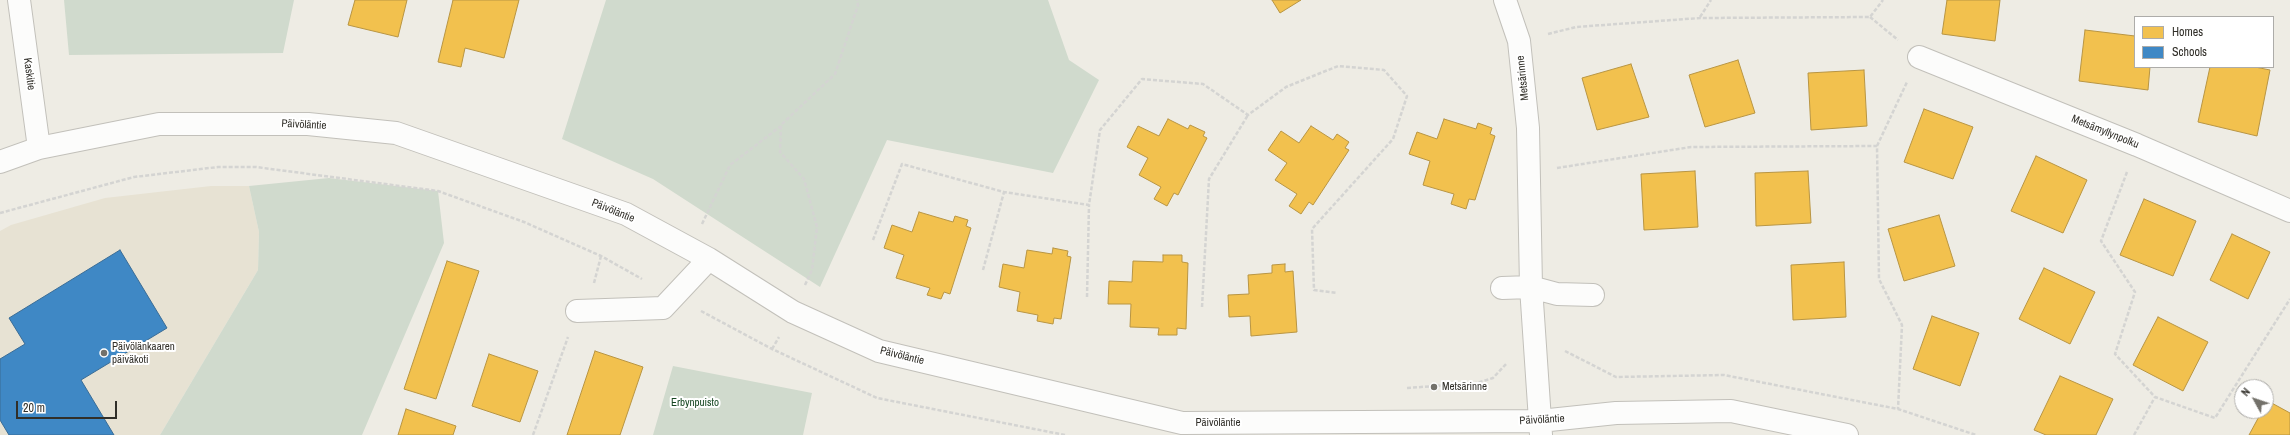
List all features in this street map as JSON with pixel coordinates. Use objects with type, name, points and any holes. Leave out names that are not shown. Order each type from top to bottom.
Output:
[{"type":"street","name":"Kaskitie","points":[[19,0],[39,148]]},
{"type":"street","name":"Metsärinne","points":[[1505,0],[1519,41],[1528,128],[1531,288],[1541,428]]},
{"type":"street","name":"Metsämyllynpolku","points":[[1919,57],[2137,145],[2290,211]]},
{"type":"street","name":"Päivöläntie","points":[[0,162],[39,148],[159,124],[308,124],[396,133],[626,214],[709,259],[793,312],[879,351],[1182,423],[1541,428],[1616,413],[1731,410],[1847,435]]},
{"type":"street","points":[[577,311],[663,308],[709,259]]},
{"type":"street","points":[[1502,288],[1531,288],[1557,294],[1593,295]]},
{"type":"path","points":[[690,249],[730,165],[781,126],[835,74],[858,5],[857,0]]},
{"type":"path","points":[[1700,18],[1711,0]]},
{"type":"path","points":[[1870,17],[1883,0]]},
{"type":"path","points":[[1548,34],[1576,27],[1700,18],[1870,17],[1919,57],[1877,146],[1879,279],[1902,325],[1898,409]]},
{"type":"path","points":[[1202,307],[1210,179],[1248,115],[1286,87],[1338,66],[1384,70],[1407,96],[1393,139],[1312,228],[1314,290],[1337,292]]},
{"type":"path","points":[[1087,297],[1089,205],[1100,130],[1142,79],[1203,84],[1248,115]]},
{"type":"path","points":[[781,126],[780,152],[804,179],[817,227],[812,270]]},
{"type":"path","points":[[2137,145],[2101,241],[2135,292],[2115,354],[2156,397],[2215,418],[2290,299]]},
{"type":"path","points":[[1551,169],[1691,147],[1877,146]]},
{"type":"path","points":[[873,240],[902,164],[1004,192],[1089,205]]},
{"type":"path","points":[[0,214],[134,177],[218,167],[256,167],[438,191],[524,222],[601,256],[772,349],[877,398],[1065,435]]},
{"type":"path","points":[[983,270],[1004,192]]},
{"type":"path","points":[[533,435],[577,311],[591,293],[601,256]]},
{"type":"path","points":[[1406,388],[1477,383],[1493,378],[1516,352],[1558,347],[1616,378]]},
{"type":"path","points":[[2134,435],[2156,397]]},
{"type":"shaded area","name":"Päivölänkaaren päiväkoti","points":[[211,186],[249,186],[259,232],[258,270],[160,435],[0,435],[0,231],[11,225],[105,198]]},
{"type":"green space","points":[[64,0],[294,0],[283,53],[69,55]]},
{"type":"green space","points":[[606,0],[1048,0],[1069,60],[1099,80],[1053,173],[887,140],[820,287],[653,179],[562,139]]},
{"type":"green space","points":[[329,178],[438,191],[444,243],[362,435],[160,435],[258,270],[259,232],[249,186]]},
{"type":"green space","name":"Erbynpuisto","points":[[673,366],[812,393],[803,435],[653,435]]},
{"type":"building: Homes","points":[[355,0],[407,0],[398,37],[348,25]]},
{"type":"building: Homes","points":[[453,0],[519,0],[504,58],[465,48],[461,67],[438,62]]},
{"type":"building: Homes","points":[[1272,0],[1301,0],[1280,13]]},
{"type":"building: Homes","points":[[1947,0],[2000,0],[1995,41],[1942,34]]},
{"type":"building: Homes","points":[[2085,30],[2134,36],[2134,68],[2150,68],[2148,90],[2079,81]]},
{"type":"building: Homes","points":[[1738,60],[1755,113],[1705,127],[1689,75]]},
{"type":"building: Homes","points":[[1631,64],[1649,117],[1597,130],[1582,78]]},
{"type":"building: Homes","points":[[2210,68],[2260,68],[2270,70],[2257,136],[2198,122]]},
{"type":"building: Homes","points":[[1864,70],[1867,126],[1811,130],[1808,73]]},
{"type":"building: Homes","points":[[1924,109],[1973,127],[1953,179],[1904,162]]},
{"type":"building: Homes","points":[[1168,119],[1188,129],[1190,125],[1205,132],[1203,136],[1207,138],[1178,195],[1174,193],[1167,206],[1154,199],[1161,187],[1139,175],[1148,158],[1127,147],[1138,126],[1159,136]]},
{"type":"building: Homes","points":[[1444,119],[1476,129],[1478,123],[1492,128],[1490,134],[1495,136],[1475,200],[1469,199],[1466,209],[1451,204],[1454,194],[1423,185],[1430,161],[1409,154],[1417,132],[1437,139]]},
{"type":"building: Homes","points":[[1311,126],[1333,140],[1337,134],[1349,142],[1345,148],[1349,150],[1313,205],[1309,202],[1301,214],[1289,206],[1297,194],[1275,180],[1287,163],[1268,150],[1281,131],[1299,143]]},
{"type":"building: Homes","points":[[2036,156],[2087,180],[2063,233],[2011,211]]},
{"type":"building: Homes","points":[[1695,171],[1698,227],[1644,230],[1641,174]]},
{"type":"building: Homes","points":[[1808,171],[1811,223],[1756,226],[1755,173]]},
{"type":"building: Homes","points":[[2144,199],[2196,221],[2173,276],[2120,255]]},
{"type":"building: Homes","points":[[919,212],[953,222],[955,216],[968,220],[966,226],[971,228],[950,294],[944,292],[941,299],[927,295],[930,288],[896,278],[904,255],[884,248],[892,225],[912,232]]},
{"type":"building: Homes","points":[[1939,215],[1955,266],[1904,281],[1888,229]]},
{"type":"building: Homes","points":[[2232,234],[2270,252],[2248,299],[2210,280]]},
{"type":"building: Homes","points":[[1053,248],[1068,251],[1067,256],[1071,257],[1061,319],[1054,318],[1053,324],[1037,321],[1038,315],[1017,311],[1020,292],[999,287],[1003,264],[1024,268],[1027,250],[1052,254]]},
{"type":"building: Homes","points":[[1163,255],[1182,255],[1182,262],[1188,263],[1186,329],[1177,328],[1177,335],[1158,335],[1159,328],[1130,327],[1131,304],[1108,304],[1109,281],[1132,282],[1133,261],[1163,262]]},
{"type":"building: Homes","points":[[447,261],[479,271],[436,399],[404,389]]},
{"type":"building: Homes","points":[[1844,262],[1846,317],[1793,320],[1791,265]]},
{"type":"building: Homes","points":[[1285,264],[1285,272],[1293,271],[1297,332],[1251,336],[1250,316],[1229,317],[1228,295],[1249,294],[1248,275],[1272,273],[1272,265]]},
{"type":"building: Homes","points":[[2044,268],[2095,292],[2070,344],[2019,319]]},
{"type":"building: Homes","points":[[1932,316],[1979,333],[1960,386],[1913,369]]},
{"type":"building: Homes","points":[[2158,317],[2208,342],[2183,391],[2133,365]]},
{"type":"building: Homes","points":[[595,351],[643,367],[620,435],[567,435]]},
{"type":"building: Homes","points":[[489,354],[538,371],[520,422],[472,406]]},
{"type":"building: Homes","points":[[2060,376],[2113,399],[2096,435],[2046,435],[2034,430]]},
{"type":"building: Homes","points":[[2274,404],[2290,413],[2290,435],[2249,435],[2258,419],[2274,419]]},
{"type":"building: Homes","points":[[406,409],[456,426],[453,435],[398,435]]},
{"type":"building: Schools","points":[[120,250],[167,328],[81,380],[114,435],[9,435],[0,420],[0,359],[25,344],[9,318]]},
{"type":"place","name":"Päivölänkaaren päiväkoti","points":[[104,353]]},
{"type":"place","name":"Metsärinne","points":[[1434,387]]}]
